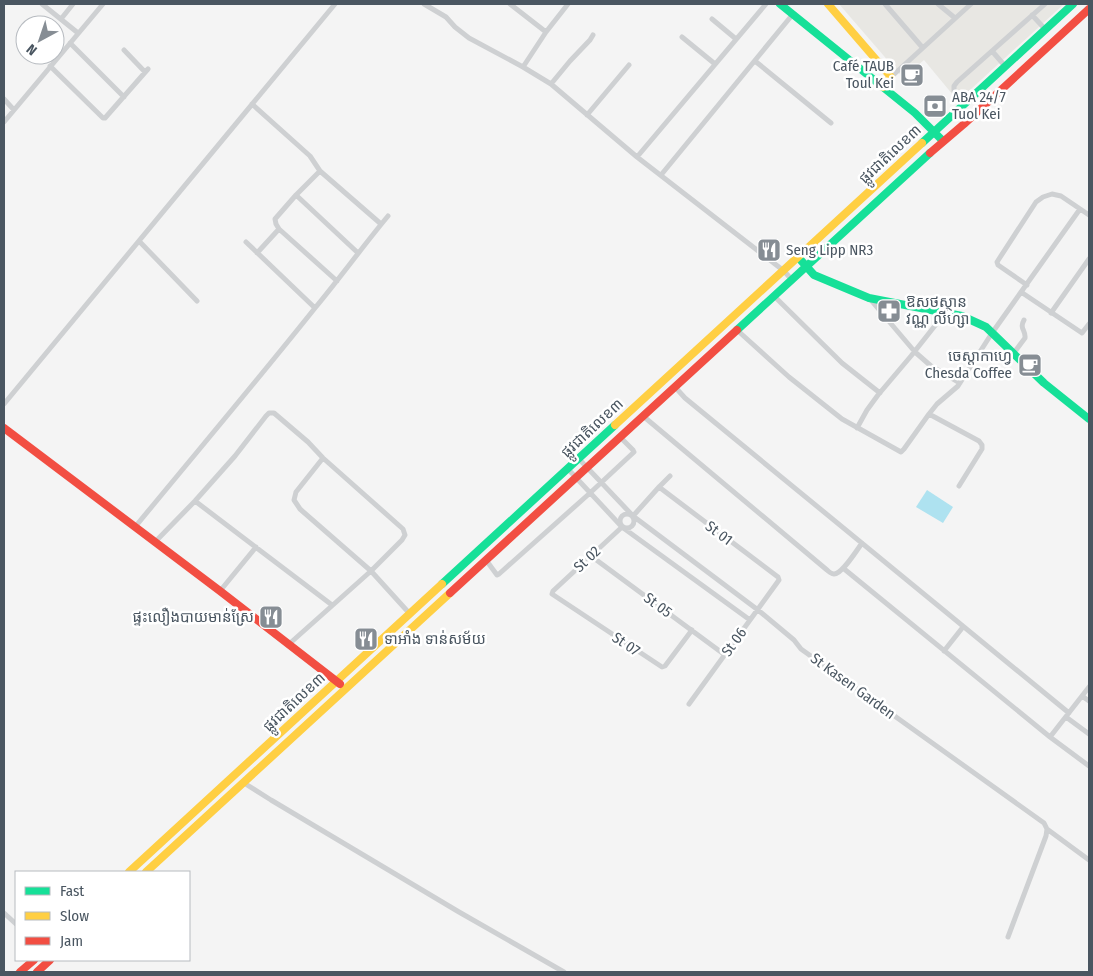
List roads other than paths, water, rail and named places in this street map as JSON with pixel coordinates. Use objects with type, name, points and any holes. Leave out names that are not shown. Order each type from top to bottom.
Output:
[{"type":"main road","points":[[780,4],[916,113],[943,141]]},
{"type":"main road","points":[[828,4],[891,77],[883,87]]},
{"type":"main road","name":"ផ្លូវជាតិលេខ៣","points":[[130,871],[1073,4]]},
{"type":"main road","name":"ផ្លូវជាតិលេខ៣","points":[[147,871],[1089,9]]},
{"type":"main road","points":[[798,257],[814,274],[869,298],[962,316],[986,327],[1044,384],[1089,418]]},
{"type":"main road","points":[[4,428],[220,591],[345,689]]},
{"type":"main road","points":[[20,972],[33,961]]},
{"type":"main road","points":[[37,972],[49,961]]},
{"type":"street","points":[[42,4],[56,15]]},
{"type":"street","points":[[64,15],[73,4]]},
{"type":"street","points":[[4,122],[103,4]]},
{"type":"street","points":[[4,404],[335,4]]},
{"type":"street","points":[[424,4],[446,17],[469,38],[552,84],[637,157],[784,271],[792,280]]},
{"type":"street","points":[[510,4],[546,32]]},
{"type":"street","points":[[523,67],[546,32],[568,4]]},
{"type":"street","points":[[637,157],[766,4]]},
{"type":"street","points":[[885,4],[922,47]]},
{"type":"street","points":[[938,4],[955,18]]},
{"type":"street","points":[[891,77],[971,4]]},
{"type":"street","points":[[963,105],[954,90],[954,86],[1044,4]]},
{"type":"street","points":[[660,175],[793,14]]},
{"type":"street","points":[[1032,15],[1045,29]]},
{"type":"street","points":[[712,19],[736,39]]},
{"type":"street","points":[[65,22],[78,33]]},
{"type":"street","points":[[552,84],[570,60],[593,35]]},
{"type":"street","points":[[682,37],[715,64]]},
{"type":"street","points":[[70,43],[124,97]]},
{"type":"street","points":[[50,66],[102,118],[105,118],[147,71],[124,50]]},
{"type":"street","points":[[992,51],[1005,66]]},
{"type":"street","points":[[755,61],[831,122]]},
{"type":"street","points":[[587,116],[629,65]]},
{"type":"street","points":[[4,99],[14,110]]},
{"type":"street","points":[[252,104],[310,156],[320,171],[382,224]]},
{"type":"street","points":[[320,171],[275,219],[279,228],[337,281]]},
{"type":"street","points":[[1027,285],[998,265],[997,262],[1033,205],[1040,199],[1052,194],[1061,196],[1089,215]]},
{"type":"street","points":[[296,195],[358,253]]},
{"type":"street","points":[[737,330],[842,419],[901,452],[928,414],[960,382],[992,333],[1080,209]]},
{"type":"street","points":[[134,527],[267,368],[388,216]]},
{"type":"street","points":[[257,253],[279,228]]},
{"type":"street","points":[[139,241],[197,301]]},
{"type":"street","points":[[246,242],[315,308]]},
{"type":"street","points":[[1052,312],[1089,259]]},
{"type":"street","points":[[1021,292],[1082,333],[1089,324]]},
{"type":"street","points":[[774,296],[842,363],[880,393]]},
{"type":"street","points":[[869,298],[915,352],[931,366],[960,382]]},
{"type":"street","points":[[857,428],[867,410],[880,393],[945,313]]},
{"type":"street","points":[[1013,354],[1025,338],[1022,330],[1024,320]]},
{"type":"street","points":[[675,387],[685,398],[963,626],[1089,734]]},
{"type":"street","points":[[155,542],[235,456],[269,413],[274,413],[403,529],[405,535],[371,571],[288,645]]},
{"type":"street","points":[[928,414],[979,441],[982,445],[982,449],[958,486]]},
{"type":"street","points":[[643,416],[833,574],[836,574],[843,568],[862,544]]},
{"type":"street","points":[[486,560],[497,575],[499,574],[590,493],[634,452],[620,437]]},
{"type":"street","points":[[323,458],[296,492],[294,500],[300,509],[371,571],[410,614]]},
{"type":"street","name":"St Kasen Garden","points":[[579,459],[633,516],[758,610],[802,649],[1044,823],[1047,829],[1089,860]]},
{"type":"street","points":[[568,469],[622,526],[750,620]]},
{"type":"street","points":[[633,516],[670,476]]},
{"type":"street","name":"St 01","points":[[659,487],[770,571],[779,580]]},
{"type":"street","points":[[195,501],[332,605]]},
{"type":"street","points":[[622,526],[620,520],[622,516],[628,514],[633,516]]},
{"type":"street","points":[[622,526],[632,527],[635,520],[633,516]]},
{"type":"street","name":"St 02","points":[[552,593],[622,526]]},
{"type":"street","points":[[220,591],[256,547]]},
{"type":"street","name":"St 05","points":[[591,556],[725,654]]},
{"type":"street","points":[[843,568],[1050,737],[1089,766]]},
{"type":"street","name":"St 06","points":[[689,704],[779,580]]},
{"type":"street","name":"St 07","points":[[552,593],[662,667],[665,666],[692,630]]},
{"type":"street","points":[[944,650],[963,626]]},
{"type":"street","points":[[1050,737],[1089,687]]},
{"type":"street","points":[[1082,696],[1089,701]]},
{"type":"street","points":[[244,782],[459,912],[564,972]]},
{"type":"street","points":[[1008,937],[1047,829]]},
{"type":"street","points":[[4,913],[15,923]]},
{"type":"water","points":[[927,490],[953,507],[943,523],[916,507]]},
{"type":"place","name":"Café TAUB Toul Kei","points":[[912,75]]},
{"type":"place","name":"ABA 24/7 Tuol Kei","points":[[935,106]]},
{"type":"place","name":"Seng Lipp NR3","points":[[769,250]]},
{"type":"place","name":"ឱសថស្ថាន វណ្ណ លីហ្សា","points":[[889,311]]},
{"type":"place","name":"ចេស្ដាកាហ្វេ Chesda Coffee","points":[[1030,365]]},
{"type":"place","name":"ផ្ទះលឿងបាយមាន់ស្រែ","points":[[271,617]]},
{"type":"place","name":"ទាអាំង ទាន់សម័យ","points":[[366,639]]}]
